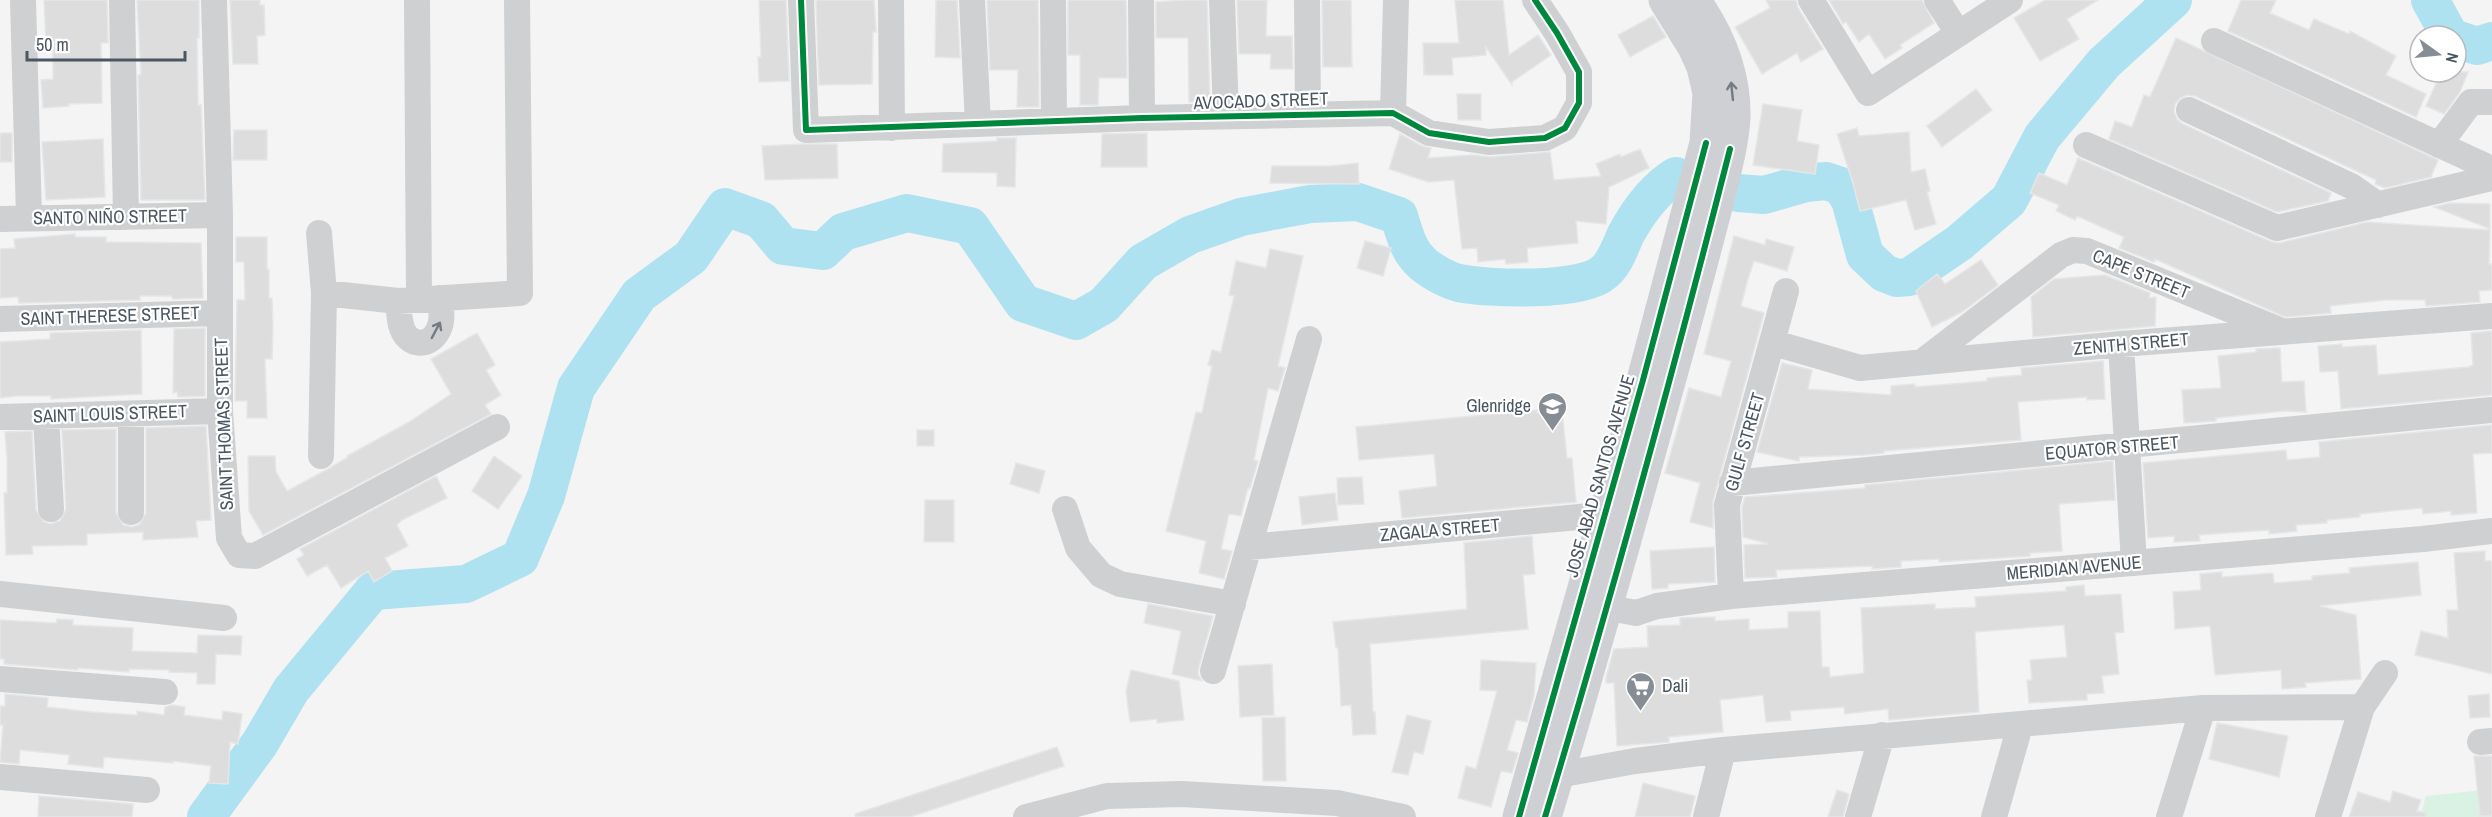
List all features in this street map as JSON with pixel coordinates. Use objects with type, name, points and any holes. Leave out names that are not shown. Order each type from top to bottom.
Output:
[{"type":"main road","name":"JOSE ABAD SANTOS AVENUE","points":[[1665,0],[1690,39],[1703,67],[1718,146]]},
{"type":"main road","name":"JOSE ABAD SANTOS AVENUE","points":[[1519,817],[1545,772],[1595,599],[1718,146],[1734,118],[1733,90],[1726,61],[1709,22],[1694,0]]},
{"type":"main road","name":"JOSE ABAD SANTOS AVENUE","points":[[1545,772],[1545,817]]},
{"type":"street","points":[[23,0],[29,218]]},
{"type":"street","points":[[122,0],[126,218]]},
{"type":"street","name":"SAINT THOMAS STREET","points":[[214,0],[220,215],[220,411],[229,538],[239,555],[255,556],[497,427]]},
{"type":"street","points":[[417,0],[419,299]]},
{"type":"street","points":[[324,293],[419,299],[520,293],[517,0]]},
{"type":"street","name":"AVOCADO STREET","points":[[801,0],[806,130],[1308,113],[1393,113],[1429,133],[1489,142],[1545,138],[1565,128],[1579,103],[1579,72],[1535,0]]},
{"type":"street","points":[[891,0],[892,128]]},
{"type":"street","points":[[972,0],[978,124]]},
{"type":"street","points":[[1053,0],[1054,121]]},
{"type":"street","points":[[1141,0],[1142,118]]},
{"type":"street","points":[[1222,0],[1226,116]]},
{"type":"street","points":[[1307,0],[1308,113]]},
{"type":"street","points":[[1393,113],[1396,0]]},
{"type":"street","points":[[1810,0],[1868,93],[2010,0]]},
{"type":"street","points":[[1937,0],[1958,33]]},
{"type":"street","points":[[2214,41],[2492,169]]},
{"type":"street","points":[[2439,145],[2471,102],[2492,102]]},
{"type":"street","points":[[2189,110],[2351,186],[2378,205]]},
{"type":"street","points":[[2086,145],[2277,228],[2492,178]]},
{"type":"street","name":"SANTO NIÑO STREET","points":[[0,219],[220,215]]},
{"type":"street","points":[[319,233],[324,293],[321,456]]},
{"type":"street","name":"CAPE STREET","points":[[1922,362],[2061,255],[2073,250],[2087,251],[2283,332]]},
{"type":"street","name":"GULF STREET","points":[[1731,596],[1727,505],[1774,343],[1786,291]]},
{"type":"street","name":"SAINT THERESE STREET","points":[[0,319],[220,313]]},
{"type":"street","name":"ZENITH STREET","points":[[1774,343],[1860,368],[2121,344],[2492,316]]},
{"type":"street","points":[[1213,671],[1309,339]]},
{"type":"street","points":[[2121,344],[2134,563]]},
{"type":"street","name":"EQUATOR STREET","points":[[1732,483],[2492,410]]},
{"type":"street","name":"SAINT LOUIS STREET","points":[[0,417],[220,411]]},
{"type":"street","points":[[131,414],[131,512]]},
{"type":"street","points":[[46,416],[51,509]]},
{"type":"street","points":[[1065,509],[1078,548],[1101,575],[1120,584],[1233,604]]},
{"type":"street","name":"ZAGALA STREET","points":[[1249,547],[1590,516],[1616,522]]},
{"type":"street","name":"MERIDIAN AVENUE","points":[[1595,599],[1636,613],[1657,606],[1731,596],[2423,539],[2492,531]]},
{"type":"street","points":[[0,594],[224,618]]},
{"type":"street","points":[[2328,817],[2362,707],[2385,673]]},
{"type":"street","points":[[0,679],[165,692]]},
{"type":"street","points":[[1545,772],[1724,750],[1882,735],[2020,726],[2203,708],[2362,707]]},
{"type":"street","points":[[2169,817],[2203,708]]},
{"type":"street","points":[[1994,817],[2020,726]]},
{"type":"street","points":[[1858,817],[1882,735]]},
{"type":"street","points":[[1706,817],[1724,750]]},
{"type":"street","points":[[0,777],[147,790]]},
{"type":"street","points":[[1026,817],[1107,796],[1182,794],[1337,803],[1403,817]]},
{"type":"green space","points":[[2492,789],[2492,817],[2420,817],[2426,796]]},
{"type":"building","points":[[44,0],[107,0],[108,43],[101,43],[102,103],[68,104],[69,106],[43,108],[41,80],[53,79],[53,45],[46,45]]},
{"type":"building","points":[[137,0],[199,0],[198,105],[201,105],[205,200],[141,200],[138,75],[141,75]]},
{"type":"building","points":[[230,0],[260,0],[260,5],[264,5],[265,35],[257,36],[258,64],[233,64]]},
{"type":"building","points":[[759,0],[786,0],[789,81],[759,82],[758,57],[761,57]]},
{"type":"building","points":[[816,0],[874,0],[876,32],[873,32],[872,84],[819,85]]},
{"type":"building","points":[[936,0],[957,0],[960,58],[935,57]]},
{"type":"building","points":[[987,0],[1038,0],[1039,107],[1017,107],[1018,70],[990,70]]},
{"type":"building","points":[[1068,0],[1126,0],[1127,78],[1099,78],[1098,105],[1080,105],[1080,55],[1068,55]]},
{"type":"building","points":[[1207,0],[1210,102],[1189,102],[1188,38],[1156,38],[1156,2]]},
{"type":"building","points":[[1237,0],[1267,0],[1266,36],[1292,36],[1293,69],[1270,69],[1271,54],[1239,54]]},
{"type":"building","points":[[1322,0],[1351,0],[1352,67],[1323,67]]},
{"type":"building","points":[[1455,0],[1503,0],[1509,55],[1538,35],[1551,55],[1512,82],[1512,85],[1486,47],[1486,55],[1452,58],[1453,75],[1424,75],[1423,43],[1459,43]]},
{"type":"building","points":[[1766,0],[1796,0],[1798,8],[1823,49],[1801,62],[1797,53],[1762,74],[1735,27],[1770,8]]},
{"type":"building","points":[[1829,0],[1922,0],[1934,23],[1900,45],[1902,48],[1885,59],[1869,34],[1859,42],[1846,22],[1843,24]]},
{"type":"building","points":[[2045,0],[2098,0],[2067,19],[2079,39],[2040,61],[2014,18]]},
{"type":"building","points":[[2241,0],[2276,0],[2270,13],[2309,30],[2314,19],[2349,34],[2350,31],[2396,56],[2386,75],[2426,94],[2416,117],[2228,31]]},
{"type":"building","points":[[1653,16],[1666,37],[1630,57],[1618,35]]},
{"type":"building","points":[[2176,38],[2438,160],[2431,177],[2385,188],[2375,184],[2376,180],[2195,96],[2187,95],[2175,104],[2174,112],[2183,124],[2331,193],[2328,201],[2277,212],[2109,139],[2115,121],[2132,127],[2144,95],[2150,97]]},
{"type":"building","points":[[2436,84],[2463,84],[2444,114],[2426,106]]},
{"type":"building","points":[[1976,89],[1992,110],[1942,147],[1927,126]]},
{"type":"building","points":[[1457,94],[1481,94],[1481,120],[1458,120]]},
{"type":"building","points":[[1763,104],[1802,110],[1797,141],[1819,145],[1815,174],[1753,165]]},
{"type":"building","points":[[1857,128],[1859,136],[1909,132],[1911,172],[1925,169],[1930,191],[1927,192],[1936,224],[1915,230],[1906,200],[1860,211],[1837,134]]},
{"type":"building","points":[[234,130],[267,130],[267,160],[233,160]]},
{"type":"building","points":[[0,133],[12,133],[12,162],[0,162]]},
{"type":"building","points":[[1147,133],[1147,167],[1101,167],[1102,134]]},
{"type":"building","points":[[1400,134],[1422,146],[1431,148],[1428,158],[1473,155],[1490,157],[1550,152],[1554,180],[1601,176],[1596,164],[1640,149],[1649,168],[1609,187],[1606,224],[1576,221],[1578,243],[1527,248],[1528,262],[1506,264],[1505,259],[1478,262],[1477,248],[1462,249],[1454,180],[1428,182],[1389,169]]},
{"type":"building","points":[[997,138],[1016,138],[1015,187],[997,186],[997,173],[942,172],[943,144],[997,141]]},
{"type":"building","points":[[103,139],[105,197],[46,200],[42,142]]},
{"type":"building","points":[[837,144],[838,178],[765,180],[762,146]]},
{"type":"building","points":[[2078,158],[2272,242],[2280,243],[2367,222],[2490,230],[2489,264],[2492,264],[2492,290],[2479,291],[2480,302],[2426,306],[2425,300],[2386,300],[2330,306],[2331,313],[2285,317],[2155,259],[2154,262],[2119,248],[2124,237],[2077,216],[2075,220],[2056,211],[2059,205],[2030,193],[2039,173],[2067,185]]},
{"type":"building","points":[[1358,163],[1359,184],[1270,183],[1272,166],[1331,166]]},
{"type":"building","points":[[2450,203],[2490,204],[2490,229],[2434,207]]},
{"type":"building","points":[[75,234],[75,237],[106,237],[106,242],[201,243],[203,298],[173,299],[171,296],[140,296],[140,300],[19,303],[18,297],[0,298],[0,249],[15,248],[14,239]]},
{"type":"building","points":[[1734,236],[1765,245],[1766,239],[1794,247],[1787,271],[1754,261],[1747,282],[1741,306],[1764,313],[1713,501],[1713,528],[1690,522],[1700,483],[1665,473],[1689,388],[1721,397],[1731,361],[1704,354]]},
{"type":"building","points":[[236,237],[267,237],[267,269],[269,269],[269,298],[272,298],[273,326],[272,359],[265,359],[267,418],[247,418],[247,401],[235,401],[237,300],[245,300],[244,262],[236,262]]},
{"type":"building","points":[[1365,241],[1391,248],[1383,276],[1357,268]]},
{"type":"building","points":[[1270,249],[1303,256],[1278,366],[1285,368],[1278,391],[1268,388],[1254,460],[1258,461],[1241,516],[1229,514],[1221,549],[1232,551],[1224,579],[1199,573],[1206,541],[1166,531],[1196,412],[1202,413],[1212,366],[1208,365],[1212,350],[1221,352],[1234,296],[1229,295],[1236,261],[1266,268]]},
{"type":"building","points":[[1981,260],[1998,285],[1962,312],[1932,327],[1916,291],[1937,274],[1945,284]]},
{"type":"building","points":[[2105,275],[2150,293],[2149,298],[2156,297],[2155,326],[2033,337],[2031,297],[2054,279]]},
{"type":"building","points":[[205,328],[205,396],[178,397],[177,392],[173,393],[174,329]]},
{"type":"building","points":[[141,330],[142,394],[51,399],[51,396],[0,398],[0,342],[50,339],[50,333]]},
{"type":"building","points":[[2492,331],[2492,395],[2341,409],[2338,371],[2320,372],[2318,346],[2342,344],[2342,347],[2376,345],[2378,375],[2468,367],[2473,365],[2471,333]]},
{"type":"building","points":[[477,333],[495,365],[486,370],[501,395],[485,405],[491,414],[263,535],[249,511],[248,456],[275,456],[276,472],[287,491],[328,469],[409,422],[451,394],[431,359]]},
{"type":"building","points":[[2280,348],[2282,382],[2304,381],[2306,412],[2285,411],[2184,423],[2182,390],[2221,388],[2218,356],[2256,352],[2256,349]]},
{"type":"building","points":[[2103,361],[2105,399],[2087,400],[2087,397],[2018,402],[2021,440],[1884,451],[1884,453],[1864,455],[1799,457],[1799,461],[1757,452],[1782,363],[1812,370],[1808,389],[1891,395],[1891,386],[1915,384],[1915,387],[1987,381],[1987,378],[2022,375],[2021,368]]},
{"type":"building","points":[[1537,410],[1537,413],[1562,410],[1567,458],[1572,458],[1576,502],[1402,518],[1399,491],[1437,486],[1434,454],[1359,460],[1356,427]]},
{"type":"building","points":[[2492,425],[2492,453],[2473,454],[2477,513],[2451,515],[2451,511],[2423,514],[2422,508],[2360,514],[2360,517],[2327,520],[2327,523],[2296,525],[2297,531],[2269,534],[2269,530],[2199,535],[2200,541],[2174,542],[2174,536],[2148,538],[2143,463],[2286,450],[2287,460],[2320,457],[2319,442]]},
{"type":"building","points":[[206,426],[211,520],[196,521],[198,537],[143,540],[143,532],[87,534],[87,545],[32,546],[33,554],[6,555],[5,432],[32,431],[36,510],[44,522],[51,524],[60,521],[66,509],[62,430],[116,429],[116,513],[123,525],[132,527],[139,525],[146,513],[146,428]]},
{"type":"building","points":[[917,430],[934,430],[934,446],[917,446]]},
{"type":"building","points":[[494,456],[522,476],[498,509],[472,491]]},
{"type":"building","points":[[2113,461],[2115,500],[2059,504],[2062,551],[2030,553],[2030,556],[1939,562],[1939,559],[1901,561],[1901,567],[1872,569],[1872,566],[1776,570],[1777,577],[1745,578],[1744,545],[1769,544],[1743,537],[1742,507],[1745,497],[1865,488],[1865,485]]},
{"type":"building","points":[[1016,463],[1045,471],[1039,493],[1010,484]]},
{"type":"building","points":[[436,476],[447,498],[402,520],[397,525],[408,546],[385,558],[392,571],[374,582],[368,571],[341,588],[327,565],[307,576],[297,559],[304,555],[300,549]]},
{"type":"building","points":[[1362,477],[1364,504],[1338,505],[1337,478]]},
{"type":"building","points":[[1335,493],[1338,520],[1302,525],[1299,497]]},
{"type":"building","points":[[925,500],[954,500],[954,542],[924,542]]},
{"type":"building","points":[[1532,536],[1535,574],[1523,575],[1528,629],[1370,644],[1376,734],[1353,735],[1351,705],[1341,706],[1338,648],[1336,648],[1333,622],[1467,609],[1464,543]]},
{"type":"building","points":[[1714,547],[1715,582],[1668,584],[1668,588],[1652,589],[1650,551]]},
{"type":"building","points":[[2485,551],[2485,561],[2492,561],[2492,674],[2415,655],[2421,631],[2448,638],[2447,610],[2458,610],[2454,553]]},
{"type":"building","points":[[2418,562],[2421,595],[2320,606],[2356,615],[2361,679],[2305,683],[2306,687],[2282,689],[2281,670],[2215,675],[2210,626],[2175,629],[2173,592],[2201,590],[2200,574],[2222,572],[2222,577],[2273,573],[2274,583],[2312,580],[2312,576],[2350,573],[2349,568]]},
{"type":"building","points":[[2084,585],[2085,596],[2121,594],[2124,632],[2115,633],[2119,674],[2102,676],[2104,693],[2087,694],[2087,700],[2029,703],[2027,680],[2032,680],[2030,660],[2067,657],[2064,625],[1975,632],[1979,712],[1889,720],[1888,709],[1845,714],[1844,707],[1790,711],[1791,720],[1766,722],[1763,695],[1720,700],[1723,732],[1669,737],[1669,742],[1617,746],[1614,683],[1606,683],[1606,677],[1614,649],[1648,647],[1647,626],[1680,625],[1680,618],[1715,617],[1715,621],[1749,619],[1749,630],[1788,628],[1788,612],[1820,611],[1822,667],[1829,667],[1830,677],[1864,673],[1861,608],[1935,604],[1935,609],[1976,607],[1975,597],[2066,591],[2066,587]]},
{"type":"building","points":[[1148,604],[1213,616],[1199,667],[1198,674],[1202,681],[1172,674],[1181,631],[1144,623]]},
{"type":"building","points":[[57,619],[73,620],[73,625],[133,628],[132,651],[197,653],[198,635],[242,636],[241,655],[216,654],[215,684],[197,684],[197,673],[169,672],[169,670],[129,669],[129,672],[78,668],[78,670],[4,664],[4,659],[0,659],[0,620],[56,623]]},
{"type":"building","points":[[1481,660],[1536,663],[1534,695],[1527,722],[1516,720],[1507,750],[1518,753],[1512,773],[1501,771],[1491,807],[1458,798],[1466,766],[1476,769],[1497,691],[1480,690]]},
{"type":"building","points":[[1272,664],[1274,715],[1240,717],[1238,666]]},
{"type":"building","points":[[1131,670],[1179,681],[1184,720],[1157,723],[1157,719],[1130,722],[1126,691]]},
{"type":"building","points":[[5,694],[48,698],[47,707],[91,712],[137,715],[137,711],[164,715],[165,707],[172,705],[185,707],[184,715],[222,720],[223,711],[242,714],[238,744],[230,742],[228,784],[209,783],[211,766],[173,761],[173,763],[104,757],[103,768],[68,764],[69,755],[20,750],[19,764],[0,762],[3,725],[0,725],[0,706],[5,706]]},
{"type":"building","points":[[2489,694],[2490,717],[2470,718],[2468,696]]},
{"type":"building","points":[[1407,715],[1431,721],[1423,754],[1414,752],[1408,775],[1392,772]]},
{"type":"building","points":[[1285,717],[1286,781],[1263,781],[1262,718]]},
{"type":"building","points":[[2217,723],[2288,736],[2279,777],[2209,759]]},
{"type":"building","points":[[1057,747],[1064,766],[910,817],[856,817],[855,814]]},
{"type":"building","points":[[2474,756],[2492,756],[2492,816],[2480,816]]},
{"type":"building","points":[[1643,783],[1695,796],[1690,817],[1635,817]]},
{"type":"building","points":[[1837,790],[1849,794],[1843,817],[1828,817]]},
{"type":"building","points":[[2393,791],[2421,800],[2417,811],[2426,813],[2425,817],[2349,817],[2358,792],[2390,802]]},
{"type":"building","points":[[39,796],[133,804],[132,817],[38,817]]},
{"type":"waterway","points":[[1738,193],[1764,195],[1806,183],[1826,181],[1841,186],[1850,200],[1865,255],[1884,273],[1897,278],[1909,277],[1959,243],[2009,200],[2042,137],[2104,63],[2173,0]]},
{"type":"waterway","points":[[2430,0],[2443,24]]},
{"type":"waterway","points":[[2468,43],[2477,46],[2492,41]]},
{"type":"waterway","points":[[206,817],[260,743],[291,690],[373,591],[466,584],[520,558],[546,496],[576,388],[639,295],[691,257],[725,207],[761,220],[783,246],[823,251],[843,232],[907,213],[970,226],[1023,303],[1076,321],[1104,305],[1143,262],[1190,235],[1241,217],[1310,204],[1358,202],[1399,216],[1408,242],[1418,259],[1435,273],[1455,282],[1491,287],[1534,287],[1555,286],[1592,279],[1603,273],[1614,260],[1626,234],[1654,194],[1676,176]]},
{"type":"cycle path","points":[[801,0],[806,130],[1142,118],[1393,113],[1429,133],[1489,142],[1545,138],[1565,128],[1579,103],[1579,72],[1535,0]]},
{"type":"cycle path","points":[[1519,817],[1643,380],[1706,143]]},
{"type":"cycle path","points":[[1545,817],[1641,484],[1730,149]]},
{"type":"place","name":"Glenridge","points":[[1552,432]]},
{"type":"place","name":"Dali","points":[[1641,712]]}]
